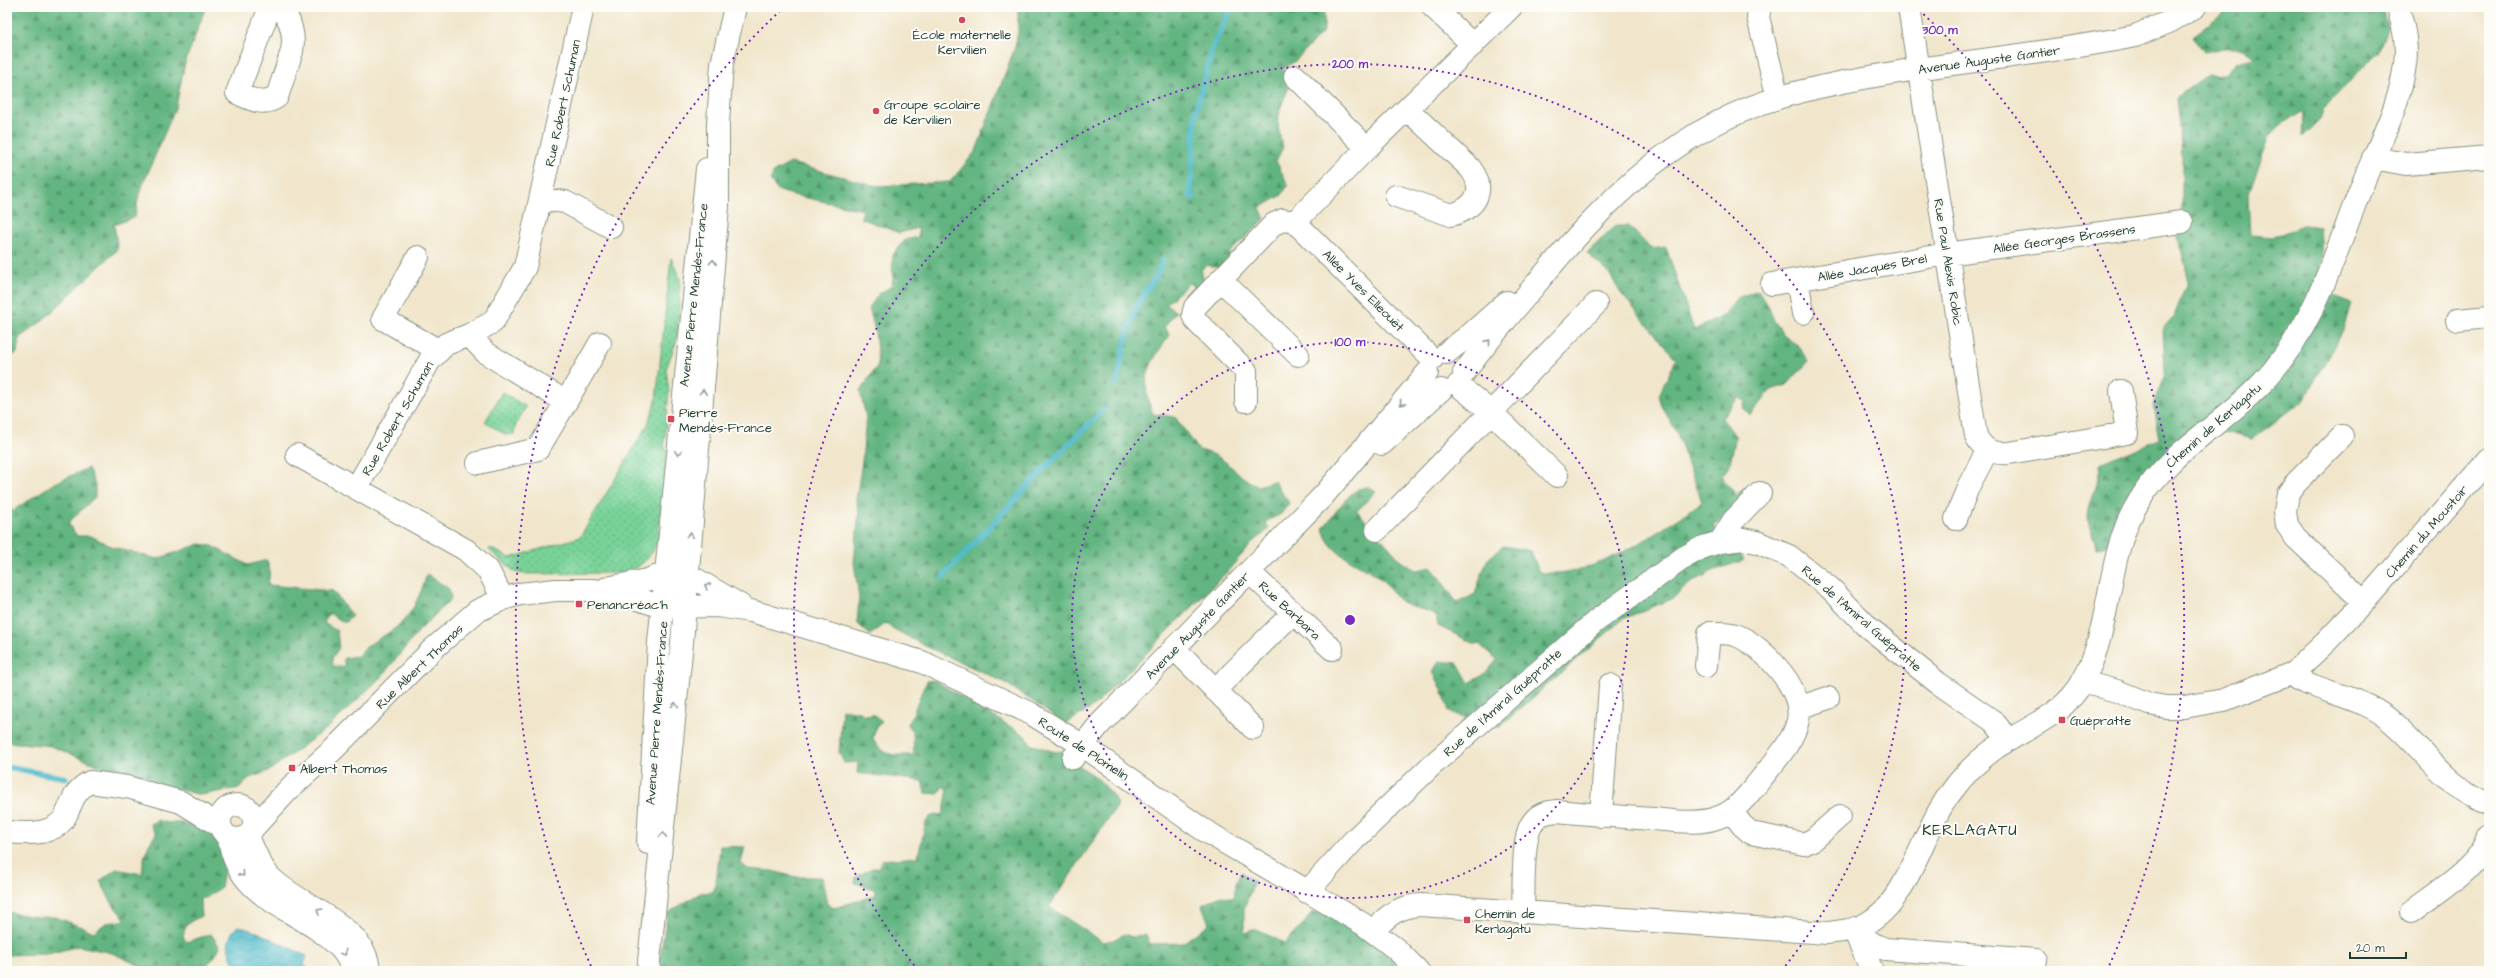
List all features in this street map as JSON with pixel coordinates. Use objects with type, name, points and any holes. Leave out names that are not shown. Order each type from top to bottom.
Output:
[{"type":"street","points":[[270,7],[237,93],[262,103],[271,101],[277,97],[294,43],[290,22],[281,7]]},
{"type":"street","name":"Rue Robert Schuman","points":[[357,487],[422,371],[438,350],[446,344],[484,328],[497,317],[526,267],[583,7]]},
{"type":"street","name":"Avenue Pierre Mendès-France","points":[[719,7],[719,34],[722,64]]},
{"type":"street","name":"Avenue Pierre Mendès-France","points":[[644,971],[656,676],[663,608],[676,574],[702,200],[718,123],[722,64],[735,7]]},
{"type":"street","points":[[1433,7],[1473,45]]},
{"type":"street","points":[[1246,401],[1246,372],[1196,321],[1193,315],[1195,307],[1274,224],[1283,220],[1295,222],[1367,148],[1511,7]]},
{"type":"street","points":[[1760,7],[1758,17],[1778,98]]},
{"type":"street","name":"Rue Paul Alexis Robic","points":[[1909,7],[1976,436],[1987,451]]},
{"type":"street","name":"Avenue Auguste Gantier","points":[[1077,752],[1174,648],[1324,496],[1454,382],[1561,253],[1618,192],[1653,163],[1707,128],[1778,98],[1852,81],[1919,69],[2087,45],[2135,36],[2166,24],[2195,7]]},
{"type":"street","name":"Chemin de Kerlagatu","points":[[1373,931],[1391,913],[1406,906],[1523,911],[1827,933],[1854,929],[1866,924],[1892,903],[1935,817],[1952,790],[1980,760],[2067,703],[2082,682],[2093,663],[2120,543],[2139,500],[2160,472],[2176,456],[2264,381],[2303,330],[2326,279],[2373,158],[2395,108],[2404,71],[2406,47],[2398,7]]},
{"type":"street","points":[[1295,76],[1367,148]]},
{"type":"street","points":[[1396,196],[1451,215],[1470,206],[1478,190],[1476,176],[1470,168],[1407,109]]},
{"type":"street","points":[[2373,158],[2406,164],[2489,157]]},
{"type":"street","points":[[541,198],[565,202],[611,227]]},
{"type":"street","name":"Allée Yves Elleouët","points":[[1295,222],[1435,361]]},
{"type":"street","name":"Allée Georges Brassens","points":[[1947,254],[2182,222]]},
{"type":"street","name":"Avenue Auguste Gantier","points":[[1324,496],[1435,361],[1472,333],[1561,253]]},
{"type":"street","name":"Allée Jacques Brel","points":[[1772,284],[1947,254]]},
{"type":"street","name":"Rue Robert Schuman","points":[[418,257],[382,319],[438,350]]},
{"type":"street","points":[[1221,280],[1298,355]]},
{"type":"street","points":[[1797,280],[1802,313]]},
{"type":"street","points":[[1377,530],[1596,304]]},
{"type":"street","points":[[2457,320],[2489,317]]},
{"type":"street","points":[[469,335],[486,353],[566,402]]},
{"type":"street","points":[[478,463],[538,449],[600,343]]},
{"type":"street","points":[[1454,382],[1459,359],[1435,361],[1431,384],[1454,382],[1491,412],[1557,476]]},
{"type":"street","points":[[1956,519],[1968,487],[1987,451],[1997,454],[2009,453],[2127,433],[2121,391]]},
{"type":"street","points":[[2342,436],[2294,485],[2288,494],[2285,511],[2287,524],[2296,538],[2364,602]]},
{"type":"street","name":"Rue Robert Schuman","points":[[297,455],[357,487],[473,555],[493,576],[503,599]]},
{"type":"street","name":"Chemin du Moustoir","points":[[2082,682],[2117,691],[2149,704],[2166,707],[2184,707],[2224,700],[2293,673],[2364,602],[2489,459]]},
{"type":"street","points":[[1720,542],[1733,521],[1760,492]]},
{"type":"street","name":"Rue de l'Amiral Guépratte","points":[[1307,892],[1354,840],[1425,771],[1585,630],[1633,593],[1684,558],[1703,547],[1720,542],[1744,539],[1757,542],[1790,556],[1830,588],[1869,628],[1938,683],[1993,721],[2009,740]]},
{"type":"street","name":"Rue Barbara","points":[[1249,572],[1332,649]]},
{"type":"street","name":"Avenue Pierre Mendès-France","points":[[648,971],[660,874],[685,608],[676,574]]},
{"type":"street","name":"Rue Albert Thomas","points":[[181,802],[238,832],[329,754],[450,633],[477,611],[503,599],[543,590],[594,590],[630,585],[676,574]]},
{"type":"street","name":"Route de Plomelin","points":[[676,574],[751,612]]},
{"type":"street","name":"Rue Albert Thomas","points":[[594,590],[663,608]]},
{"type":"street","name":"Route de Plomelin","points":[[663,608],[718,606],[751,612],[898,653],[958,680],[1009,717],[1077,752],[1142,800],[1202,829],[1373,931],[1396,949],[1418,971]]},
{"type":"street","points":[[1216,690],[1293,613]]},
{"type":"street","points":[[1523,911],[1526,840],[1534,820],[1546,812],[1700,822],[1720,817],[1732,811],[1742,802],[1789,741],[1798,720],[1798,708],[1795,694],[1788,680],[1753,644],[1731,633],[1709,632],[1706,666]]},
{"type":"street","points":[[1174,648],[1253,728]]},
{"type":"street","points":[[2093,663],[2102,667],[2117,691]]},
{"type":"street","points":[[2293,673],[2298,679],[2306,683],[2379,711],[2400,728],[2436,768],[2456,786],[2489,804]]},
{"type":"street","points":[[1601,816],[1610,685]]},
{"type":"street","points":[[1798,708],[1828,698]]},
{"type":"street","name":"Rue Albert Thomas","points":[[7,832],[38,832],[51,829],[60,823],[67,814],[78,790],[90,782],[127,787],[181,802],[238,806],[291,787]]},
{"type":"street","points":[[354,971],[339,946],[268,898],[242,874],[235,864],[238,832],[254,816],[238,806],[222,814],[238,832],[270,877],[349,933],[364,954],[369,971]]},
{"type":"street","points":[[1732,811],[1742,825],[1752,833],[1804,844],[1814,839],[1840,816]]},
{"type":"street","points":[[2411,912],[2475,860],[2486,847],[2489,836]]},
{"type":"street","points":[[1854,929],[1873,944],[1884,949],[2036,960]]},
{"type":"street","points":[[1854,929],[1872,971]]},
{"type":"green space","points":[[7,7],[206,7],[185,63],[176,106],[139,194],[135,217],[114,225],[118,249],[42,321],[19,338],[17,353],[7,359]]},
{"type":"green space","points":[[1018,7],[1324,7],[1324,31],[1295,61],[1283,69],[1290,85],[1279,115],[1278,122],[1280,138],[1283,147],[1276,161],[1288,185],[1282,195],[1260,208],[1265,219],[1229,253],[1233,257],[1221,268],[1206,265],[1201,270],[1205,284],[1199,291],[1189,283],[1166,304],[1176,312],[1164,327],[1170,335],[1152,363],[1148,372],[1147,381],[1149,402],[1153,414],[1175,417],[1199,450],[1209,453],[1224,461],[1250,482],[1258,486],[1274,481],[1289,503],[1281,514],[1265,522],[1269,529],[1251,544],[1226,573],[1093,707],[1065,724],[1004,682],[923,645],[885,624],[870,635],[857,623],[859,599],[854,562],[859,512],[856,499],[862,462],[866,417],[860,391],[878,365],[875,330],[869,308],[880,292],[886,290],[892,282],[892,262],[895,252],[905,240],[918,237],[918,228],[899,233],[861,218],[863,210],[793,195],[777,190],[770,180],[774,172],[791,163],[877,186],[950,182],[976,151],[1015,47],[1018,32]]},
{"type":"green space","points":[[2232,7],[2381,7],[2388,26],[2378,52],[2324,108],[2320,120],[2303,137],[2304,111],[2283,123],[2268,138],[2248,197],[2250,235],[2274,237],[2305,225],[2320,227],[2322,257],[2317,287],[2351,303],[2343,330],[2304,400],[2252,439],[2204,427],[2110,543],[2096,549],[2088,519],[2088,513],[2099,478],[2101,464],[2159,439],[2153,405],[2165,374],[2163,327],[2175,314],[2186,285],[2186,268],[2178,238],[2182,207],[2182,154],[2176,98],[2207,75],[2224,74],[2236,62],[2255,58],[2245,48],[2224,48],[2204,52],[2193,36]]},
{"type":"green space","points":[[1615,226],[1629,226],[1651,249],[1666,247],[1694,330],[1725,315],[1737,298],[1758,290],[1769,307],[1774,321],[1785,336],[1800,348],[1808,362],[1787,385],[1771,390],[1750,415],[1743,408],[1745,402],[1739,397],[1722,418],[1736,437],[1729,467],[1721,476],[1736,495],[1746,486],[1752,484],[1755,489],[1736,512],[1712,526],[1728,540],[1744,560],[1713,571],[1689,584],[1672,599],[1623,619],[1498,728],[1488,707],[1472,722],[1449,711],[1442,689],[1433,672],[1439,661],[1458,663],[1469,683],[1485,674],[1497,660],[1479,644],[1475,644],[1438,626],[1436,615],[1400,601],[1381,579],[1347,558],[1332,546],[1326,538],[1323,528],[1353,492],[1361,488],[1368,487],[1376,491],[1357,511],[1403,563],[1416,570],[1432,567],[1457,603],[1475,594],[1487,560],[1503,546],[1531,551],[1539,572],[1559,573],[1581,569],[1625,551],[1702,502],[1677,433],[1662,406],[1659,395],[1676,359],[1620,292],[1609,273],[1587,253]]},
{"type":"green space","points":[[671,258],[680,279],[679,312],[677,340],[666,369],[669,391],[664,446],[667,450],[658,542],[648,558],[638,567],[619,573],[523,574],[515,572],[489,550],[490,548],[510,558],[580,537],[647,426],[656,401]]},
{"type":"green space","points":[[502,392],[526,407],[516,424],[514,434],[506,435],[485,422]]},
{"type":"green space","points":[[88,468],[95,484],[95,497],[68,523],[77,536],[91,536],[113,547],[157,559],[200,544],[212,546],[248,565],[267,560],[270,571],[268,585],[333,591],[352,616],[345,623],[329,613],[324,623],[337,631],[339,648],[332,658],[333,666],[344,667],[344,658],[358,656],[367,646],[400,624],[414,607],[427,574],[449,589],[451,599],[419,631],[381,677],[330,726],[269,771],[249,778],[240,788],[201,795],[129,778],[51,746],[7,742],[7,506],[12,511],[53,484]]},
{"type":"green space","points":[[934,680],[1024,735],[1032,745],[1052,751],[1063,751],[1074,764],[1088,771],[1097,778],[1110,792],[1118,804],[1049,907],[1103,942],[1113,940],[1124,934],[1132,937],[1146,934],[1150,944],[1183,943],[1209,924],[1202,905],[1221,896],[1234,898],[1236,883],[1241,872],[1254,881],[1244,910],[1244,933],[1256,929],[1284,943],[1303,925],[1312,912],[1324,913],[1350,925],[1375,943],[1407,971],[660,971],[660,954],[668,913],[700,893],[713,892],[717,875],[720,846],[745,847],[741,863],[748,869],[772,871],[796,877],[822,877],[827,904],[834,908],[876,895],[874,889],[855,883],[856,877],[872,868],[879,868],[882,860],[918,857],[926,821],[931,816],[943,814],[948,790],[943,786],[938,794],[925,793],[922,781],[857,773],[858,762],[844,763],[839,752],[842,709],[860,712],[864,715],[873,714],[882,722],[876,727],[873,738],[885,752],[895,755],[914,755],[913,732],[908,724],[927,681]]},
{"type":"green space","points":[[158,820],[164,822],[182,823],[204,830],[212,836],[222,853],[223,875],[221,887],[206,898],[200,898],[201,916],[186,924],[183,936],[186,942],[211,934],[220,947],[213,959],[201,971],[151,971],[112,953],[79,946],[48,954],[7,955],[7,912],[36,917],[56,917],[94,932],[106,923],[126,920],[113,905],[100,881],[116,869],[142,874],[146,853],[156,834],[150,824]]},
{"type":"water","points":[[238,926],[257,932],[307,956],[304,964],[310,971],[240,971],[232,960],[228,948],[230,936]]},
{"type":"waterway","points":[[1194,198],[1190,195],[1196,111],[1212,50],[1231,7]]},
{"type":"waterway","points":[[1117,383],[1133,315],[1140,300],[1158,273],[1162,260]]},
{"type":"waterway","points":[[943,577],[1041,472],[1104,409]]},
{"type":"waterway","points":[[7,767],[66,778]]},
{"type":"place","name":"École maternelle Kervilien","points":[[962,20]]},
{"type":"place","name":"Groupe scolaire de Kervilien","points":[[876,111]]},
{"type":"place","name":"Pierre Mendès-France","points":[[671,419]]},
{"type":"place","name":"Penancréac'h","points":[[579,604]]},
{"type":"place","name":"Guépratte","points":[[2062,720]]},
{"type":"place","name":"Albert Thomas","points":[[292,768]]},
{"type":"place","name":"Chemin de Kerlagatu","points":[[1467,920]]},
{"type":"district","name":"KERLAGATU","points":[[1970,830]]}]
